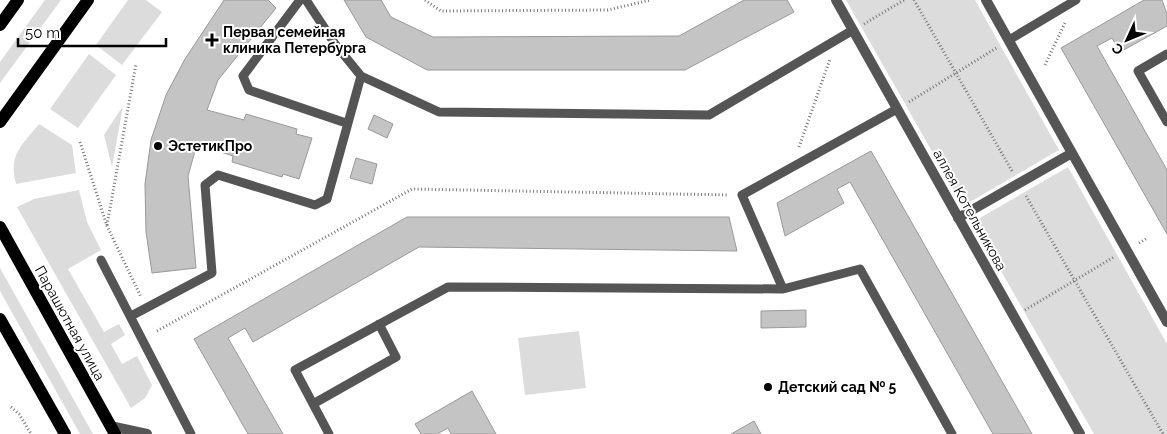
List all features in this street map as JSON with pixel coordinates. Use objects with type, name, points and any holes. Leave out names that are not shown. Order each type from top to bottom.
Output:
[{"type":"main road","points":[[0,25],[18,0]]},
{"type":"main road","points":[[0,122],[88,0]]},
{"type":"main road","name":"Парашютная улица","points":[[0,227],[112,430]]},
{"type":"main road","points":[[0,319],[65,434]]},
{"type":"street","name":"аллея Котельникова","points":[[836,0],[1080,434]]},
{"type":"street","points":[[986,0],[1167,322]]},
{"type":"street","points":[[958,218],[1072,153]]},
{"type":"street","points":[[112,430],[146,434]]},
{"type":"lane","points":[[300,0],[243,76],[249,90],[346,122]]},
{"type":"lane","points":[[306,0],[335,44],[361,76],[439,112],[709,115],[853,30]]},
{"type":"lane","points":[[1009,40],[1076,0]]},
{"type":"lane","points":[[1167,54],[1138,71],[1167,122]]},
{"type":"lane","points":[[131,316],[212,273],[204,185],[218,175],[315,205],[327,199],[346,122],[361,76]]},
{"type":"lane","points":[[783,290],[742,195],[897,109]]},
{"type":"lane","points":[[101,260],[191,434]]},
{"type":"lane","points":[[329,434],[295,370],[448,287],[783,290],[860,269],[952,434]]},
{"type":"lane","points":[[313,404],[396,357],[379,324]]},
{"type":"path","points":[[424,0],[441,11],[451,11],[608,10],[650,0]]},
{"type":"path","points":[[853,30],[904,0]]},
{"type":"path","points":[[914,0],[1163,434]]},
{"type":"path","points":[[1045,65],[1068,16]]},
{"type":"path","points":[[792,168],[837,40]]},
{"type":"path","points":[[897,109],[1009,40]]},
{"type":"path","points":[[107,226],[136,64]]},
{"type":"path","points":[[80,142],[107,226],[146,308]]},
{"type":"path","points":[[157,331],[412,189],[742,195]]},
{"type":"path","points":[[1014,316],[1146,239]]},
{"type":"path","points":[[11,407],[19,414],[31,434]]},
{"type":"shaded area","points":[[45,0],[61,0],[0,83],[0,62]]},
{"type":"shaded area","points":[[128,0],[146,0],[162,12],[122,65],[96,45]]},
{"type":"shaded area","points":[[846,0],[975,0],[1059,150],[963,206]]},
{"type":"shaded area","points":[[89,54],[116,75],[78,128],[50,109]]},
{"type":"shaded area","points":[[123,106],[112,167],[104,135]]},
{"type":"shaded area","points":[[39,124],[72,145],[76,173],[16,184],[14,174],[15,158],[22,145]]},
{"type":"shaded area","points":[[1068,167],[1167,344],[1167,434],[1094,434],[973,222]]},
{"type":"shaded area","points":[[79,190],[87,222],[101,250],[68,269],[104,332],[119,324],[125,335],[111,344],[122,364],[137,356],[152,385],[145,398],[131,408],[17,207],[34,199]]},
{"type":"shaded area","points":[[0,268],[93,434],[80,434],[0,291]]},
{"type":"shaded area","points":[[579,331],[586,388],[525,395],[518,338]]},
{"type":"building","points":[[224,0],[268,0],[276,8],[218,80],[207,110],[244,120],[246,114],[297,129],[296,134],[312,138],[299,179],[283,174],[282,177],[232,162],[233,156],[197,144],[188,176],[196,268],[152,273],[146,232],[145,184],[151,140],[166,95],[185,59]]},
{"type":"building","points":[[344,0],[381,0],[391,17],[433,37],[679,36],[744,0],[787,0],[794,12],[685,70],[427,70],[366,37]]},
{"type":"building","points":[[1144,0],[1162,0],[1167,14],[1167,26],[1120,52],[1112,38],[1097,46],[1167,170],[1167,234],[1061,48]]},
{"type":"building","points":[[374,115],[393,124],[387,138],[368,129]]},
{"type":"building","points":[[871,151],[1032,434],[993,434],[850,182],[837,189],[844,203],[785,236],[777,203]]},
{"type":"building","points":[[356,158],[377,164],[372,184],[350,178]]},
{"type":"building","points":[[407,217],[729,217],[737,251],[419,247],[253,342],[245,328],[228,338],[283,434],[248,434],[194,339]]},
{"type":"building","points":[[806,310],[806,327],[761,328],[761,311]]},
{"type":"building","points":[[472,391],[496,434],[451,434],[448,428],[437,434],[421,434],[415,424]]},
{"type":"building","points":[[754,421],[761,434],[731,434]]},
{"type":"place","name":"Первая семейная клиника Петербурга","points":[[212,40]]},
{"type":"place","name":"ЭстетикПро","points":[[158,146]]},
{"type":"place","name":"Детский сад № 5","points":[[768,387]]}]
